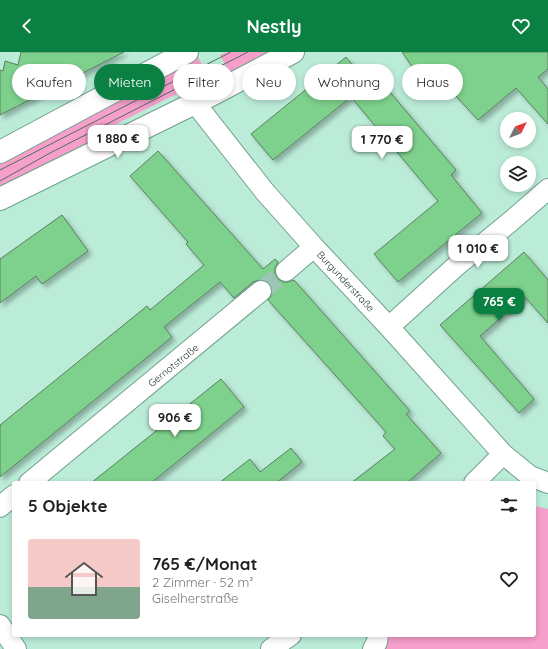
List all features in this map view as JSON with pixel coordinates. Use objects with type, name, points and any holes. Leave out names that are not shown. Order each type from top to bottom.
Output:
[{"type":"main road","points":[[0,152],[187,52]]},
{"type":"main road","points":[[0,199],[195,103],[293,52]]},
{"type":"street","name":"Burgunderstraße","points":[[195,103],[261,186],[314,247],[389,326],[503,454],[530,476],[548,483]]},
{"type":"street","points":[[389,326],[548,189]]},
{"type":"street","points":[[286,271],[314,247]]},
{"type":"street","name":"Gernotstraße","points":[[31,481],[261,291]]},
{"type":"street","points":[[476,481],[503,454]]},
{"type":"street","points":[[0,507],[12,497]]},
{"type":"street","points":[[0,625],[16,649]]},
{"type":"street","points":[[271,649],[288,637]]},
{"type":"street","points":[[373,649],[378,637]]},
{"type":"shaded area","points":[[227,52],[272,52],[251,64],[242,64],[242,69],[234,73],[234,64],[225,64],[220,55]]},
{"type":"shaded area","points":[[198,57],[202,64],[186,64]]},
{"type":"shaded area","points":[[173,72],[173,96],[165,100],[165,77]]},
{"type":"shaded area","points":[[122,100],[165,100],[104,130],[107,137],[0,189],[0,164]]},
{"type":"shaded area","points":[[536,506],[548,509],[548,649],[373,649],[377,637],[536,637]]},
{"type":"building","points":[[21,52],[124,52],[100,64],[94,64],[94,67],[86,71],[86,64],[18,64]]},
{"type":"building","points":[[402,52],[548,52],[548,69],[538,77],[548,89],[548,124],[516,88],[478,120],[460,100],[463,100],[463,64],[410,64]]},
{"type":"building","points":[[346,57],[352,64],[337,64]]},
{"type":"building","points":[[5,61],[15,64],[12,64],[12,100],[30,100],[0,115],[0,70],[3,71]]},
{"type":"building","points":[[304,91],[304,100],[347,100],[273,160],[251,134],[293,100],[296,100],[296,98]]},
{"type":"building","points":[[394,97],[456,170],[451,175],[482,213],[398,282],[374,254],[438,201],[354,100],[394,100]]},
{"type":"building","points":[[158,151],[263,269],[275,259],[278,262],[275,268],[275,273],[278,279],[283,282],[294,280],[410,411],[406,414],[441,453],[409,481],[354,481],[395,449],[383,436],[386,432],[268,300],[272,295],[270,284],[265,280],[253,282],[234,298],[220,282],[164,327],[172,337],[0,477],[0,425],[147,306],[150,310],[204,265],[186,244],[188,242],[130,176]]},
{"type":"building","points":[[62,215],[88,251],[42,284],[36,276],[0,303],[0,259]]},
{"type":"building","points":[[524,252],[548,280],[548,323],[525,297],[480,336],[534,399],[519,413],[440,325]]},
{"type":"building","points":[[221,379],[244,407],[153,481],[94,481]]},
{"type":"building","points":[[291,448],[302,462],[278,481],[222,481],[250,459],[260,472]]},
{"type":"tunnel","points":[[261,291],[286,271]]},
{"type":"tram line","points":[[0,170],[231,52]]},
{"type":"tram line","points":[[0,181],[50,153],[248,52]]}]
